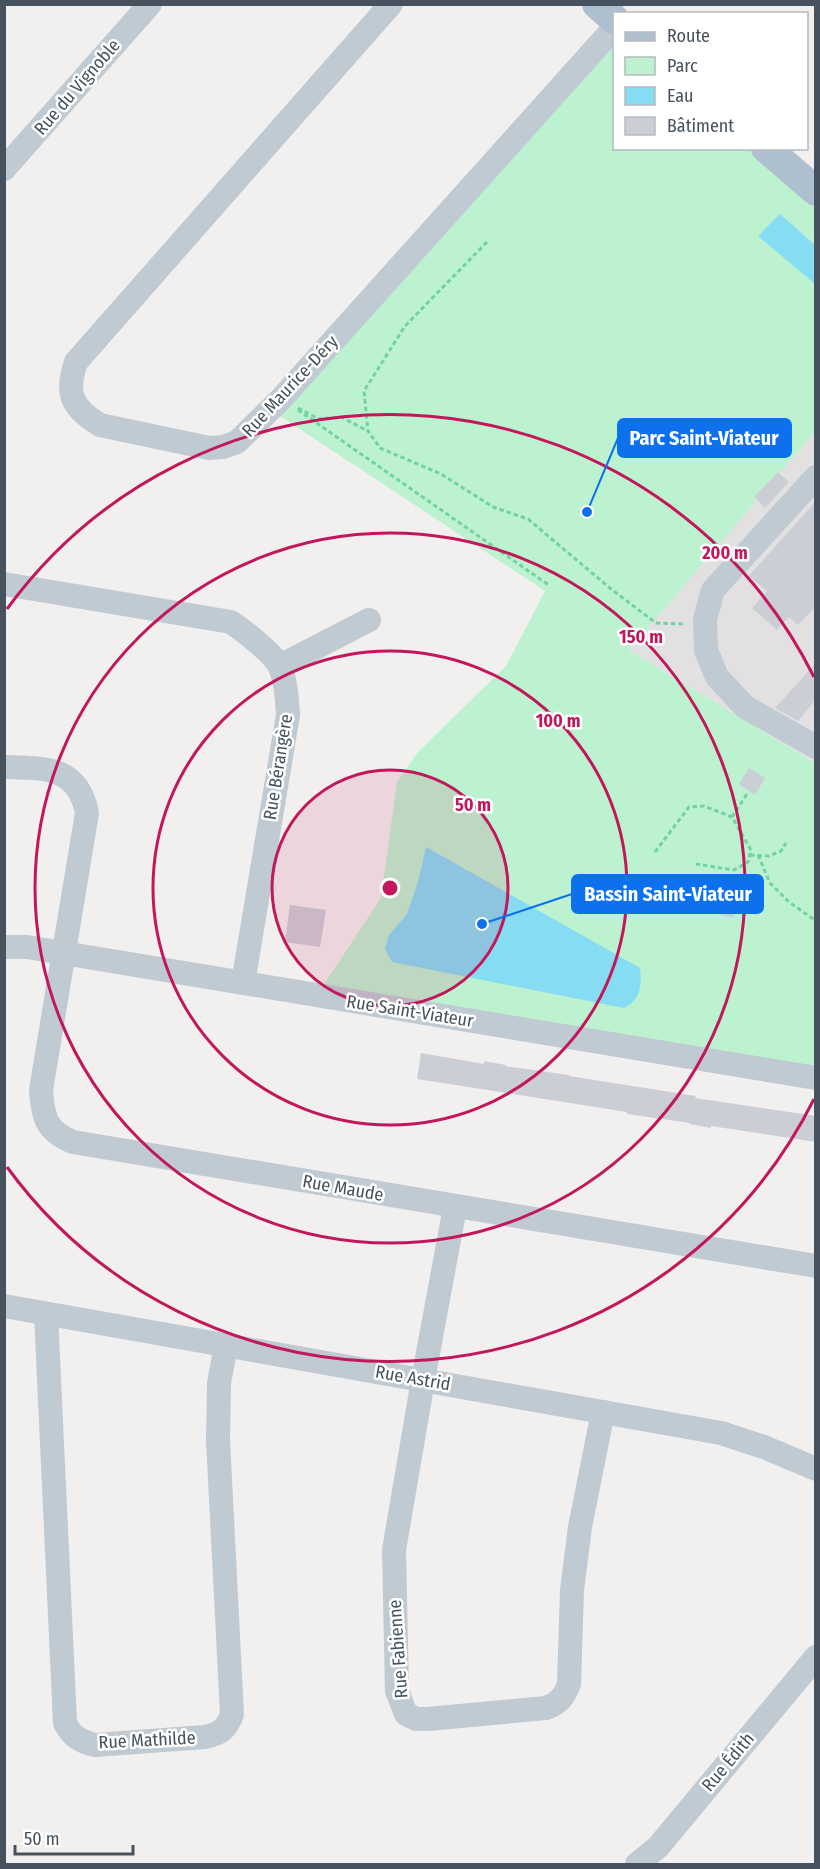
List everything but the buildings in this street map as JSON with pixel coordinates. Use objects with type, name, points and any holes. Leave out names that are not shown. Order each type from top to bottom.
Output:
[{"type":"main road","points":[[597,4],[613,17]]},
{"type":"main road","points":[[768,150],[816,191]]},
{"type":"street","name":"Rue du Vignoble","points":[[4,169],[150,4]]},
{"type":"street","name":"Rue Maurice-Déry","points":[[391,4],[76,362],[71,376],[70,390],[76,405],[85,416],[100,425],[209,448],[237,442],[281,399],[613,30]]},
{"type":"street","points":[[816,477],[713,590],[705,626],[706,650],[717,677],[746,707],[816,747]]},
{"type":"street","points":[[4,584],[231,622],[252,636],[280,666],[369,620]]},
{"type":"street","name":"Rue Bérangère","points":[[243,983],[288,715],[287,697],[280,666]]},
{"type":"street","points":[[4,767],[57,772],[69,778],[79,788],[84,799],[87,813],[64,954]]},
{"type":"street","name":"Rue Saint-Viateur","points":[[4,947],[27,947],[816,1078]]},
{"type":"street","name":"Rue Maude","points":[[64,954],[41,1090],[42,1110],[45,1118],[59,1136],[74,1142],[816,1266]]},
{"type":"street","name":"Rue Fabienne","points":[[455,1207],[394,1551],[397,1691],[406,1714],[416,1719],[546,1708],[557,1704],[565,1695],[569,1684],[573,1590],[580,1527],[603,1412]]},
{"type":"street","name":"Rue Astrid","points":[[4,1306],[721,1433],[816,1469]]},
{"type":"street","name":"Rue Mathilde","points":[[46,1314],[63,1712],[70,1733],[80,1741],[95,1745],[212,1736],[219,1734],[228,1725],[232,1714],[218,1440],[219,1383],[226,1346]]},
{"type":"street","name":"Rue Édith","points":[[637,1864],[658,1847],[816,1657]]},
{"type":"path","points":[[368,431],[364,391],[405,326],[487,242]]},
{"type":"path","points":[[281,399],[319,419],[341,417],[368,431],[380,448],[441,474],[493,507],[528,519],[611,590],[657,623],[705,626]]},
{"type":"path","points":[[281,399],[550,586]]},
{"type":"path","points":[[732,817],[747,794]]},
{"type":"path","points":[[655,852],[689,807],[704,806],[732,817],[751,850],[748,862],[734,870],[696,864]]},
{"type":"path","points":[[750,855],[769,856],[781,851],[786,843]]},
{"type":"path","points":[[758,855],[770,883],[789,902],[816,921]]},
{"type":"shaded area","points":[[815,432],[815,763],[629,650]]},
{"type":"green space","points":[[613,29],[613,150],[767,150],[815,191],[815,432],[629,650],[815,763],[815,1078],[314,996],[381,898],[397,782],[417,753],[506,666],[545,591],[280,416]]},
{"type":"water","points":[[780,214],[815,245],[815,284],[758,236]]},
{"type":"water","points":[[426,847],[640,968],[640,986],[634,1001],[624,1008],[392,962],[385,949],[389,935],[407,914],[418,882]]},
{"type":"place","name":"Parc Saint-Viateur","points":[[587,512]]},
{"type":"place","name":"Bassin Saint-Viateur","points":[[482,924]]}]
